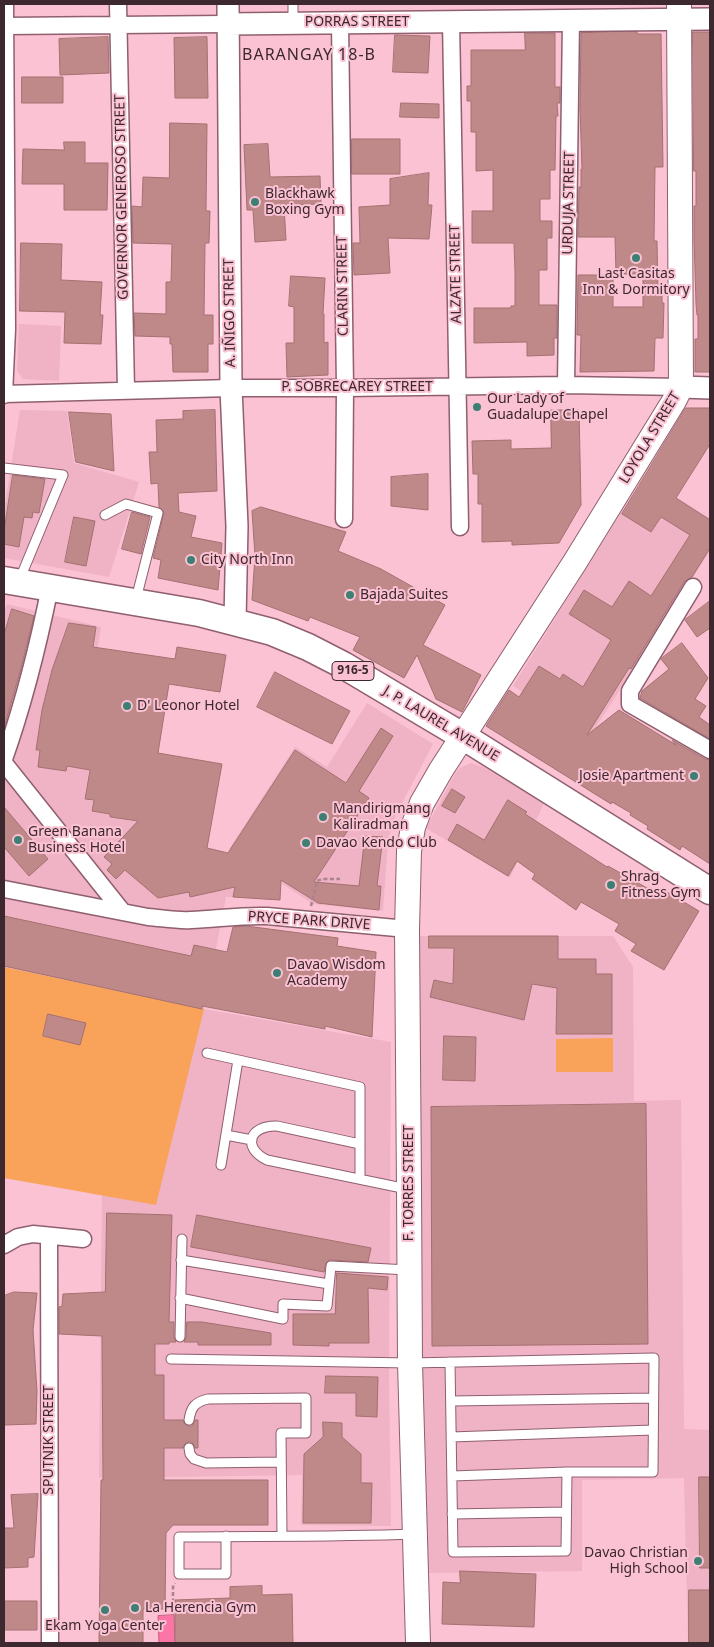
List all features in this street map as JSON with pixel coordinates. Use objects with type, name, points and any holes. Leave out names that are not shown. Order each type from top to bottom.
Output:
[{"type":"main road","name":"LOYOLA STREET","points":[[464,737],[575,562],[674,401],[680,387],[679,12]]},
{"type":"main road","name":"J. P. LAUREL AVENUE","points":[[11,582],[199,613],[272,632],[343,665],[464,737],[710,891]]},
{"type":"main road","name":"F. TORRES STREET","points":[[418,1643],[410,1363],[407,929],[409,851],[412,827],[422,803],[464,737]]},
{"type":"street","points":[[4,395],[5,4]]},
{"type":"street","name":"GOVERNOR GENEROSO STREET","points":[[118,4],[126,390]]},
{"type":"street","name":"PORRAS STREET","points":[[4,26],[118,26],[227,14],[293,13],[340,23],[571,20],[679,12],[710,19]]},
{"type":"street","name":"A. IÑIGO STREET","points":[[227,14],[231,388],[237,518],[235,622]]},
{"type":"street","name":"URDUJA STREET","points":[[566,385],[571,20]]},
{"type":"street","name":"ALZATE STREET","points":[[451,21],[460,527]]},
{"type":"street","name":"CLARIN STREET","points":[[340,23],[344,519]]},
{"type":"street","name":"P. SOBRECAREY STREET","points":[[4,395],[231,388],[566,385],[710,388]]},
{"type":"street","points":[[4,760],[32,672],[50,587]]},
{"type":"street","points":[[693,587],[630,691],[630,704],[710,750]]},
{"type":"street","points":[[4,763],[122,911]]},
{"type":"street","name":"PRYCE PARK DRIVE","points":[[4,889],[148,917],[190,920],[245,916],[407,929]]},
{"type":"street","points":[[4,1244],[18,1237],[33,1234],[83,1239]]},
{"type":"street","name":"SPUTNIK STREET","points":[[49,1236],[50,1643]]},
{"type":"lane","points":[[4,468],[64,476],[11,582]]},
{"type":"lane","points":[[106,515],[126,504],[158,513],[135,602]]},
{"type":"lane","points":[[207,1053],[360,1087],[360,1179]]},
{"type":"lane","points":[[221,1165],[238,1060]]},
{"type":"lane","points":[[360,1144],[278,1126],[262,1127],[255,1133],[252,1140],[252,1147],[255,1153],[267,1160],[409,1189]]},
{"type":"lane","points":[[226,1136],[252,1140]]},
{"type":"lane","points":[[180,1336],[182,1239]]},
{"type":"lane","points":[[181,1260],[329,1284]]},
{"type":"lane","points":[[180,1298],[283,1319],[283,1304],[327,1306],[331,1266],[409,1270]]},
{"type":"lane","points":[[171,1359],[410,1363],[654,1358],[653,1472],[567,1472],[452,1476]]},
{"type":"lane","points":[[450,1362],[452,1552],[566,1551],[567,1472]]},
{"type":"lane","points":[[189,1420],[193,1406],[199,1401],[221,1398],[306,1398],[306,1433],[281,1433],[282,1536]]},
{"type":"lane","points":[[451,1401],[653,1398]]},
{"type":"lane","points":[[451,1437],[653,1430]]},
{"type":"lane","points":[[189,1448],[190,1454],[200,1462],[280,1462]]},
{"type":"lane","points":[[452,1514],[566,1512]]},
{"type":"lane","points":[[226,1536],[226,1574],[179,1574],[179,1537],[226,1536],[415,1534]]},
{"type":"path","points":[[308,920],[317,881],[322,879],[340,879]]},
{"type":"path","points":[[173,1609],[173,1587],[179,1574]]},
{"type":"shaded area","points":[[19,324],[61,326],[59,381],[23,379],[17,371]]},
{"type":"shaded area","points":[[20,410],[67,411],[74,463],[139,482],[109,577],[4,558],[4,511]]},
{"type":"shaded area","points":[[632,495],[669,518],[680,500],[710,518],[710,551],[592,733],[513,686]]},
{"type":"shaded area","points":[[7,604],[101,627],[82,744],[93,746],[84,799],[93,801],[91,811],[110,814],[109,818],[140,822],[177,841],[221,851],[240,860],[233,897],[226,897],[204,1009],[391,1042],[389,1373],[391,1526],[301,1525],[302,1475],[99,1478],[102,1196],[203,1009],[4,967],[4,611]]},
{"type":"shaded area","points":[[367,703],[433,744],[393,822],[388,840],[383,911],[313,904],[229,849],[295,747],[327,767]]},
{"type":"shaded area","points":[[471,763],[483,767],[544,803],[510,878],[426,828],[455,774],[460,768]]},
{"type":"shaded area","points":[[418,936],[613,936],[633,967],[634,1101],[681,1100],[684,1429],[710,1430],[710,1643],[688,1643],[684,1478],[582,1480],[582,1571],[423,1573]]},
{"type":"shaded area","points":[[4,967],[204,1009],[156,1205],[4,1178]]},
{"type":"shaded area","points":[[613,1038],[613,1072],[556,1072],[556,1039]]},
{"type":"shaded area","points":[[174,1615],[175,1643],[159,1643],[158,1616]]},
{"type":"building","points":[[637,32],[637,34],[661,34],[663,167],[655,167],[654,241],[657,241],[658,294],[662,294],[662,303],[664,303],[663,338],[655,338],[654,371],[580,372],[581,335],[577,335],[578,275],[613,275],[613,307],[643,307],[643,274],[616,274],[615,237],[578,237],[579,187],[581,187],[582,169],[580,108],[581,33]]},
{"type":"building","points":[[693,32],[710,32],[710,372],[695,372],[695,339],[698,339],[698,315],[694,237],[696,171],[694,171]]},
{"type":"building","points":[[525,33],[555,33],[555,87],[560,87],[560,103],[557,103],[558,116],[556,116],[555,170],[550,170],[550,199],[540,199],[540,221],[552,221],[552,238],[547,238],[547,270],[539,270],[539,305],[557,305],[557,338],[554,338],[554,355],[527,356],[527,342],[474,343],[474,308],[511,308],[511,306],[515,306],[515,271],[514,243],[472,243],[472,211],[493,211],[493,170],[476,171],[476,132],[471,132],[471,101],[467,101],[467,86],[471,86],[471,50],[525,50]]},
{"type":"building","points":[[395,35],[430,36],[428,73],[393,72]]},
{"type":"building","points":[[108,37],[109,73],[60,75],[59,39]]},
{"type":"building","points":[[207,37],[208,98],[175,98],[174,38]]},
{"type":"building","points":[[22,77],[63,77],[63,103],[22,103]]},
{"type":"building","points":[[401,103],[439,104],[439,118],[400,117]]},
{"type":"building","points":[[170,123],[207,124],[206,211],[210,211],[209,243],[205,243],[204,315],[213,315],[213,344],[208,344],[208,372],[173,372],[170,337],[135,336],[134,313],[166,314],[166,282],[171,282],[172,244],[133,243],[132,206],[142,207],[143,177],[169,178]]},
{"type":"building","points":[[352,139],[400,139],[400,174],[352,174]]},
{"type":"building","points":[[64,142],[85,142],[85,163],[108,163],[107,210],[64,210],[64,184],[22,184],[23,149],[64,150]]},
{"type":"building","points":[[268,144],[270,177],[320,176],[321,204],[284,205],[286,240],[255,242],[253,210],[247,210],[244,145]]},
{"type":"building","points":[[429,173],[428,205],[432,205],[429,239],[388,238],[390,273],[354,275],[353,243],[360,243],[359,207],[390,205],[390,179]]},
{"type":"building","points":[[21,243],[62,244],[61,280],[102,282],[100,315],[103,315],[101,344],[64,343],[65,312],[20,311]]},
{"type":"building","points":[[291,276],[325,278],[323,314],[324,343],[328,342],[328,375],[287,377],[286,343],[294,343],[294,307],[289,306]]},
{"type":"building","points":[[686,408],[710,408],[710,444],[676,498],[710,520],[710,548],[692,577],[684,582],[631,669],[629,668],[587,735],[619,710],[676,745],[672,740],[710,760],[710,864],[682,846],[680,850],[647,829],[648,826],[630,815],[631,813],[612,802],[611,804],[486,726],[509,690],[519,697],[539,666],[560,679],[563,674],[583,687],[611,640],[569,614],[584,590],[612,607],[629,581],[651,596],[690,535],[661,517],[651,532],[622,514]]},
{"type":"building","points":[[215,410],[217,491],[178,493],[179,512],[196,516],[191,537],[222,543],[218,590],[158,578],[161,560],[153,558],[164,512],[159,507],[158,483],[151,484],[149,452],[157,452],[156,420],[183,419],[183,411]]},
{"type":"building","points":[[551,410],[579,410],[581,505],[559,543],[512,545],[512,541],[482,542],[482,504],[478,504],[478,474],[473,474],[472,441],[511,440],[511,449],[551,448]]},
{"type":"building","points":[[69,412],[111,414],[114,471],[76,462]]},
{"type":"building","points":[[428,474],[428,510],[391,506],[391,477]]},
{"type":"building","points":[[13,475],[45,479],[39,513],[33,512],[32,518],[24,517],[19,547],[4,544],[4,531]]},
{"type":"building","points":[[261,507],[346,532],[338,551],[381,569],[445,605],[423,645],[481,675],[462,712],[436,699],[417,655],[404,678],[353,650],[360,637],[310,617],[308,621],[252,600],[255,556],[252,511]]},
{"type":"building","points":[[132,512],[150,517],[141,554],[122,549]]},
{"type":"building","points":[[74,517],[95,521],[86,566],[65,562]]},
{"type":"building","points":[[710,601],[710,628],[697,637],[685,620]]},
{"type":"building","points":[[12,609],[34,616],[4,728],[4,635]]},
{"type":"building","points":[[69,623],[96,627],[93,647],[175,659],[177,647],[226,655],[220,692],[169,684],[158,753],[222,764],[207,848],[228,853],[295,750],[346,783],[381,728],[393,736],[359,791],[369,798],[314,882],[359,886],[365,836],[383,837],[377,886],[381,886],[379,910],[318,903],[281,880],[280,900],[233,897],[235,887],[190,897],[189,892],[158,898],[125,870],[116,879],[107,870],[112,864],[104,857],[138,821],[110,817],[110,814],[92,811],[94,800],[85,799],[90,770],[67,766],[66,771],[38,767],[40,750],[36,750],[42,710],[52,670]]},
{"type":"building","points":[[682,643],[708,678],[695,699],[706,706],[699,717],[710,725],[710,739],[640,698],[642,691],[669,669],[661,659]]},
{"type":"building","points":[[275,672],[350,711],[332,744],[257,707]]},
{"type":"building","points":[[452,789],[465,797],[455,813],[442,806]]},
{"type":"building","points":[[508,800],[527,812],[525,814],[607,867],[663,897],[667,892],[699,911],[664,970],[631,951],[636,944],[615,931],[619,924],[581,902],[576,910],[532,879],[535,874],[517,861],[508,876],[448,840],[457,824],[484,840]]},
{"type":"building","name":"Green Banana Business Hotel","points":[[4,807],[48,859],[29,876],[4,847]]},
{"type":"building","points":[[4,916],[191,956],[194,945],[227,952],[233,927],[246,926],[338,938],[337,946],[376,952],[372,1037],[325,1026],[325,1029],[202,1006],[202,1009],[4,966]]},
{"type":"building","points":[[429,936],[558,936],[558,959],[596,959],[596,974],[612,974],[612,1034],[556,1034],[557,988],[532,984],[524,1020],[430,997],[434,980],[453,984],[454,948],[429,948]]},
{"type":"building","points":[[48,1014],[86,1023],[80,1045],[43,1036]]},
{"type":"building","points":[[444,1036],[476,1037],[475,1081],[443,1080]]},
{"type":"building","points":[[646,1104],[648,1344],[432,1346],[431,1107]]},
{"type":"building","points":[[107,1213],[172,1215],[169,1322],[174,1322],[176,1342],[155,1344],[155,1375],[164,1375],[164,1420],[183,1420],[188,1426],[192,1426],[195,1420],[198,1420],[198,1448],[195,1448],[192,1442],[188,1442],[183,1448],[164,1448],[164,1480],[268,1480],[268,1525],[173,1525],[166,1533],[165,1609],[143,1609],[143,1643],[99,1643],[101,1480],[103,1480],[102,1336],[59,1334],[59,1307],[62,1306],[63,1294],[105,1292]]},
{"type":"building","points":[[197,1215],[371,1248],[368,1262],[329,1260],[326,1263],[324,1272],[191,1247]]},
{"type":"building","points":[[337,1273],[388,1277],[387,1290],[368,1288],[369,1343],[329,1343],[329,1346],[293,1345],[293,1314],[335,1314]]},
{"type":"building","points":[[14,1292],[37,1293],[33,1330],[37,1391],[36,1424],[4,1425],[4,1296]]},
{"type":"building","points":[[187,1322],[202,1322],[271,1333],[271,1345],[198,1345],[198,1342],[184,1342]]},
{"type":"building","points":[[326,1376],[378,1377],[377,1417],[356,1416],[356,1393],[325,1393]]},
{"type":"building","points":[[323,1422],[342,1423],[342,1437],[361,1454],[361,1483],[372,1483],[371,1523],[303,1523],[304,1454],[323,1437]]},
{"type":"building","points":[[699,1477],[710,1477],[710,1568],[700,1568]]},
{"type":"building","points":[[38,1494],[34,1557],[28,1558],[28,1567],[4,1568],[4,1528],[14,1528],[11,1495]]},
{"type":"building","points":[[460,1571],[536,1574],[534,1627],[442,1624],[443,1582],[460,1583]]},
{"type":"building","points":[[262,1586],[262,1595],[292,1594],[293,1643],[175,1643],[175,1600],[230,1598],[230,1587]]},
{"type":"building","points":[[689,1590],[710,1590],[710,1643],[689,1643]]},
{"type":"building","points":[[4,1601],[37,1601],[37,1630],[4,1630]]},
{"type":"place","name":"Blackhawk Boxing Gym","points":[[255,202]]},
{"type":"place","name":"Last Casitas Inn & Dormitory","points":[[636,258]]},
{"type":"place","name":"Our Lady of Guadalupe Chapel","points":[[477,407]]},
{"type":"place","name":"City North Inn","points":[[191,560]]},
{"type":"place","name":"Bajada Suites","points":[[350,595]]},
{"type":"place","name":"D' Leonor Hotel","points":[[127,706]]},
{"type":"place","name":"Josie Apartment","points":[[694,776]]},
{"type":"place","name":"Mandirigmang Kaliradman","points":[[323,817]]},
{"type":"place","name":"Green Banana Business Hotel","points":[[18,840]]},
{"type":"place","name":"Davao Kendo Club","points":[[306,843]]},
{"type":"place","name":"Shrag Fitness Gym","points":[[611,885]]},
{"type":"place","name":"Davao Wisdom Academy","points":[[277,973]]},
{"type":"place","name":"Davao Christian High School","points":[[698,1561]]},
{"type":"place","name":"La Herencia Gym","points":[[135,1608]]},
{"type":"place","name":"Ekam Yoga Center","points":[[105,1610]]},
{"type":"district","name":"BARANGAY 18-B","points":[[309,55]]}]
